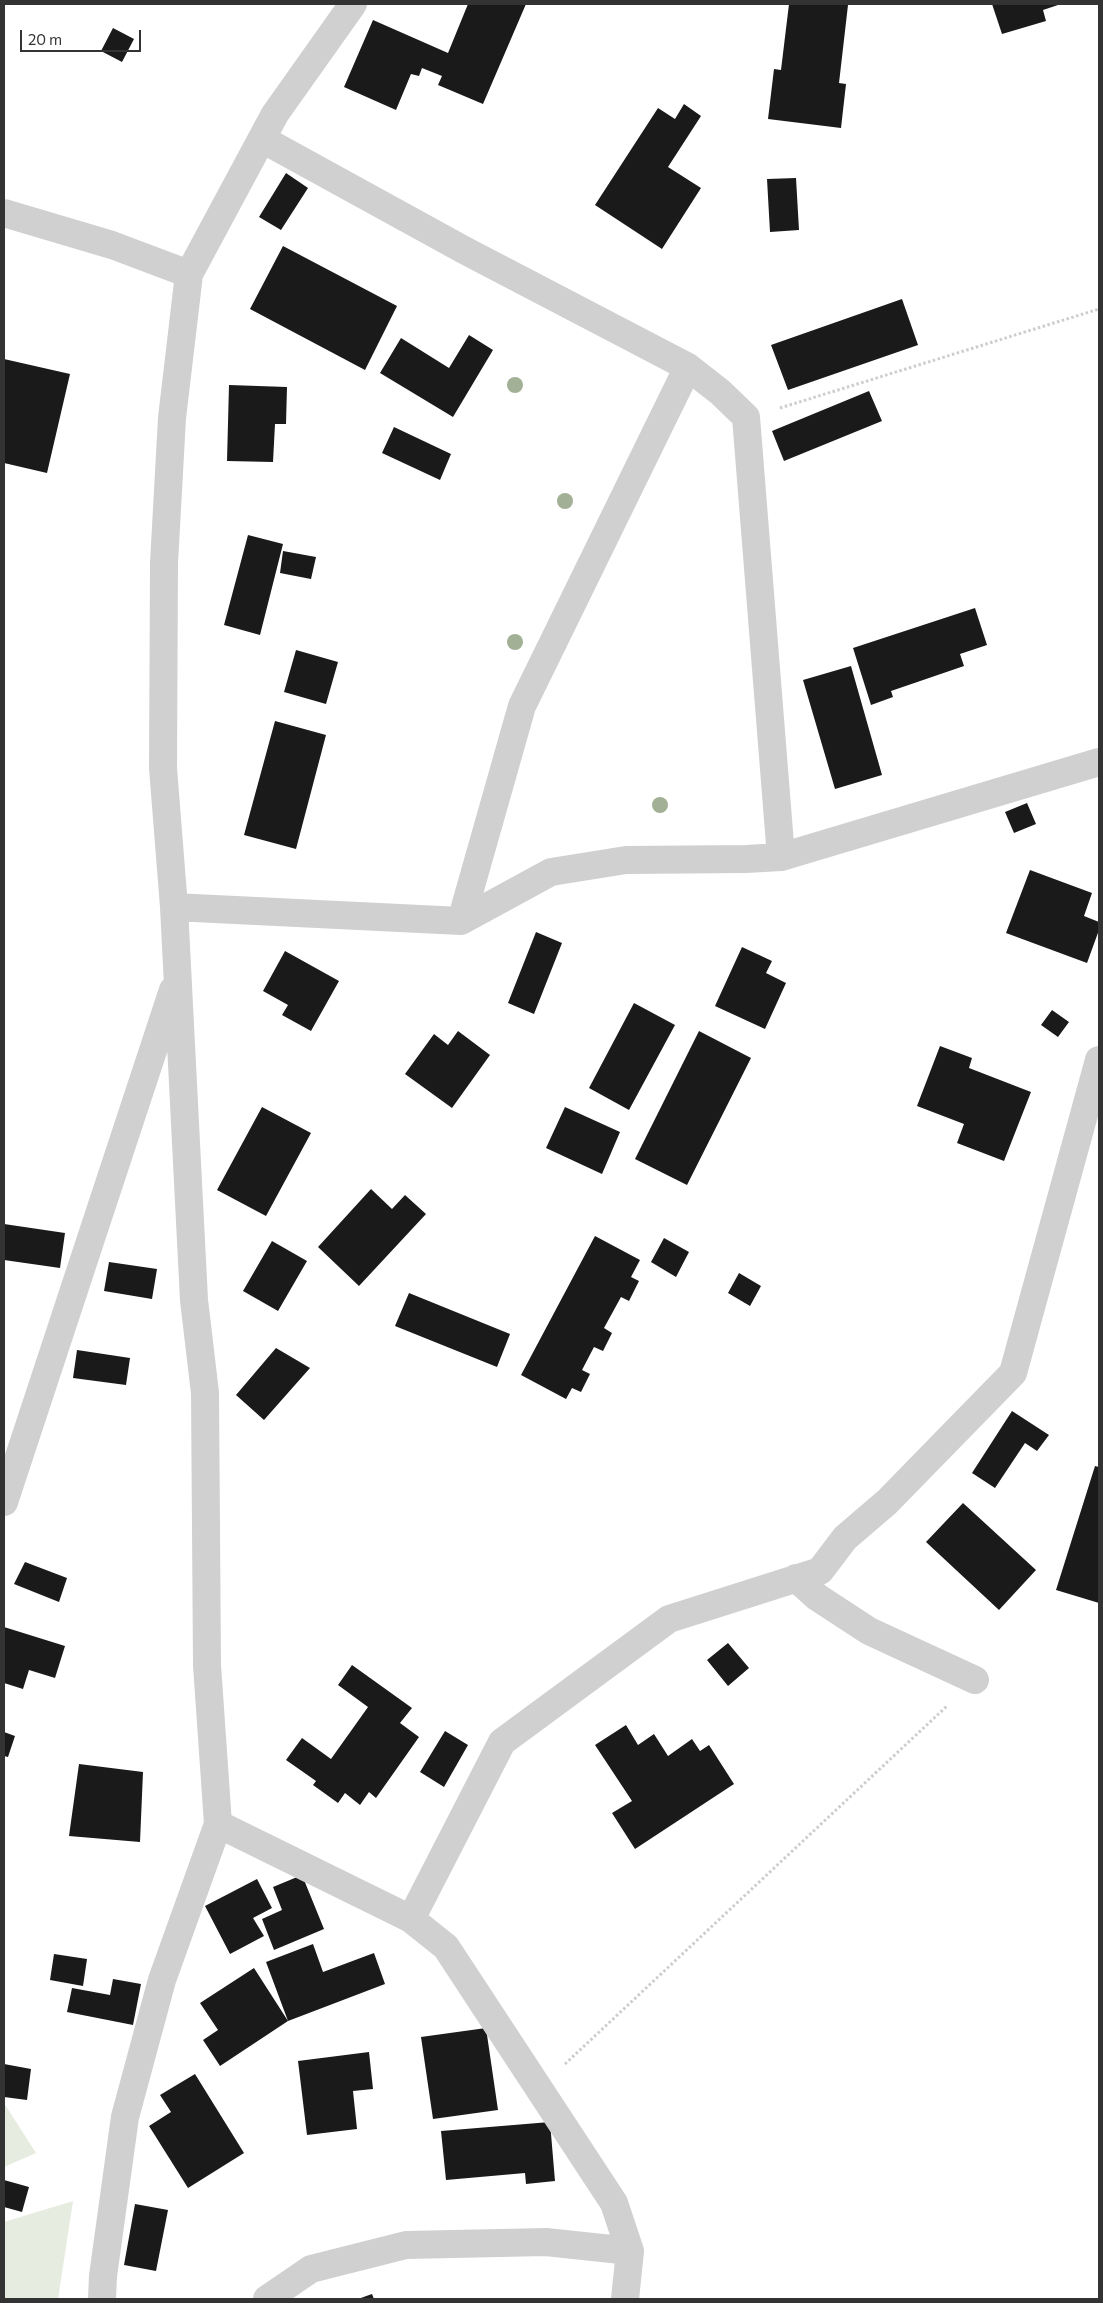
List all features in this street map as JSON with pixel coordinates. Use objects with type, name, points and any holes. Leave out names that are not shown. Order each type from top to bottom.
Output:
[{"type":"street","points":[[102,2299],[103,2276],[125,2117],[162,1980],[218,1824],[206,1664],[205,1393],[194,1300],[178,975],[163,768],[164,563],[172,418],[189,274],[275,114],[353,4]]},
{"type":"street","points":[[262,139],[464,250],[688,367],[720,392],[746,417],[781,857]]},
{"type":"street","points":[[4,214],[112,245],[189,274]]},
{"type":"street","points":[[461,920],[522,706],[688,367]]},
{"type":"street","points":[[174,907],[461,920],[551,872],[626,860],[781,857],[1099,762]]},
{"type":"street","points":[[4,1502],[178,975]]},
{"type":"street","points":[[412,1918],[502,1742],[669,1619],[820,1571],[845,1538],[887,1502],[1013,1373],[1099,1060]]},
{"type":"street","points":[[796,1578],[817,1597],[869,1631],[975,1680]]},
{"type":"street","points":[[218,1824],[412,1918],[446,1947],[614,2202],[630,2251],[625,2299]]},
{"type":"street","points":[[267,2299],[311,2269],[406,2245],[546,2242],[630,2251]]},
{"type":"path","points":[[746,417],[808,401],[1099,309]]},
{"type":"path","points":[[538,2089],[975,1680]]},
{"type":"shaded area","points":[[4,2103],[36,2153],[4,2167]]},
{"type":"shaded area","points":[[73,2201],[58,2299],[4,2299],[4,2222]]},
{"type":"building","points":[[468,4],[526,4],[483,104],[438,85],[442,76],[422,68],[419,76],[411,74],[396,110],[344,87],[373,20],[448,53]]},
{"type":"building","points":[[789,4],[848,5],[839,83],[846,84],[841,128],[768,119],[774,69],[781,70]]},
{"type":"building","points":[[992,4],[1061,4],[1043,10],[1046,21],[1002,34]]},
{"type":"building","points":[[113,28],[134,39],[122,62],[101,51]]},
{"type":"building","points":[[684,104],[701,116],[668,167],[701,188],[662,249],[595,205],[658,108],[675,119]]},
{"type":"building","points":[[286,173],[308,188],[281,230],[259,217]]},
{"type":"building","points":[[796,178],[799,230],[770,232],[767,179]]},
{"type":"building","points":[[283,246],[397,306],[365,370],[250,309]]},
{"type":"building","points":[[902,299],[918,345],[788,390],[771,345]]},
{"type":"building","points":[[469,335],[493,350],[453,417],[380,373],[401,338],[449,368]]},
{"type":"building","points":[[4,359],[70,374],[47,473],[4,463]]},
{"type":"building","points":[[229,385],[287,387],[286,424],[275,424],[273,462],[227,461]]},
{"type":"building","points":[[869,391],[882,421],[784,461],[772,431]]},
{"type":"building","points":[[394,427],[451,454],[440,480],[382,453]]},
{"type":"building","points":[[248,535],[283,544],[260,635],[224,625]]},
{"type":"building","points":[[283,551],[316,557],[311,579],[280,573]]},
{"type":"building","points":[[975,608],[987,645],[960,654],[964,666],[891,691],[893,697],[871,705],[853,648]]},
{"type":"building","points":[[296,650],[338,662],[326,704],[284,692]]},
{"type":"building","points":[[851,666],[882,775],[835,789],[803,680]]},
{"type":"building","points":[[275,721],[326,735],[296,849],[244,835]]},
{"type":"building","points":[[1027,803],[1036,824],[1014,833],[1005,812]]},
{"type":"building","points":[[1030,870],[1092,893],[1084,916],[1099,922],[1099,930],[1087,963],[1006,933]]},
{"type":"building","points":[[536,932],[562,943],[534,1014],[508,1003]]},
{"type":"building","points":[[742,947],[772,961],[766,973],[786,983],[765,1029],[715,1006]]},
{"type":"building","points":[[285,951],[339,981],[311,1031],[282,1015],[288,1005],[263,991]]},
{"type":"building","points":[[634,1003],[675,1025],[629,1110],[589,1088]]},
{"type":"building","points":[[1052,1010],[1069,1022],[1058,1037],[1041,1025]]},
{"type":"building","points":[[458,1031],[490,1055],[452,1108],[405,1074],[434,1034],[448,1045]]},
{"type":"building","points":[[699,1031],[751,1058],[687,1185],[635,1159]]},
{"type":"building","points":[[940,1046],[972,1058],[969,1068],[1031,1092],[1004,1161],[957,1143],[964,1124],[917,1106]]},
{"type":"building","points":[[262,1107],[311,1133],[266,1216],[217,1190]]},
{"type":"building","points":[[565,1107],[620,1132],[602,1174],[546,1148]]},
{"type":"building","points":[[371,1189],[392,1209],[405,1195],[426,1214],[359,1286],[318,1247]]},
{"type":"building","points":[[4,1224],[65,1233],[60,1268],[4,1260]]},
{"type":"building","points":[[595,1236],[640,1260],[631,1277],[639,1281],[629,1301],[621,1297],[604,1328],[612,1333],[603,1351],[594,1347],[582,1370],[590,1374],[581,1392],[572,1388],[566,1399],[521,1375]]},
{"type":"building","points":[[664,1238],[689,1252],[676,1277],[651,1262]]},
{"type":"building","points":[[272,1241],[307,1261],[278,1311],[243,1291]]},
{"type":"building","points":[[109,1262],[157,1269],[152,1299],[104,1291]]},
{"type":"building","points":[[739,1273],[761,1286],[750,1306],[728,1293]]},
{"type":"building","points":[[409,1293],[510,1334],[497,1367],[395,1326]]},
{"type":"building","points":[[276,1348],[310,1368],[264,1420],[236,1395]]},
{"type":"building","points":[[77,1350],[130,1358],[126,1385],[73,1378]]},
{"type":"building","points":[[1012,1411],[1049,1435],[1037,1451],[1025,1443],[995,1488],[972,1473]]},
{"type":"building","points":[[1095,1466],[1099,1467],[1099,1603],[1056,1590]]},
{"type":"building","points":[[963,1503],[1036,1570],[999,1610],[926,1542]]},
{"type":"building","points":[[25,1562],[67,1578],[59,1602],[14,1584]]},
{"type":"building","points":[[4,1627],[65,1646],[55,1678],[29,1670],[23,1689],[4,1683]]},
{"type":"building","points":[[728,1643],[749,1668],[728,1686],[707,1660]]},
{"type":"building","points":[[352,1665],[412,1708],[400,1723],[419,1737],[376,1798],[369,1792],[360,1805],[345,1793],[338,1803],[313,1785],[316,1781],[286,1760],[302,1738],[331,1759],[368,1707],[338,1685]]},
{"type":"building","points":[[626,1725],[638,1745],[654,1734],[668,1756],[692,1739],[700,1751],[709,1745],[734,1784],[635,1849],[612,1813],[632,1801],[595,1745]]},
{"type":"building","points":[[445,1731],[468,1745],[444,1787],[420,1772]]},
{"type":"building","points":[[4,1732],[15,1736],[8,1757],[4,1756]]},
{"type":"building","points":[[79,1764],[143,1772],[140,1842],[69,1836]]},
{"type":"building","points":[[302,1875],[324,1929],[274,1950],[262,1919],[282,1910],[273,1887]]},
{"type":"building","points":[[257,1879],[272,1908],[253,1918],[264,1936],[230,1954],[205,1906]]},
{"type":"building","points":[[313,1944],[323,1972],[374,1953],[385,1984],[288,2021],[266,1962]]},
{"type":"building","points":[[54,1954],[87,1959],[83,1986],[50,1980]]},
{"type":"building","points":[[254,1968],[288,2021],[220,2066],[203,2040],[218,2030],[200,2003]]},
{"type":"building","points":[[113,1979],[141,1984],[133,2025],[67,2012],[72,1988],[110,1995]]},
{"type":"building","points":[[486,2028],[498,2110],[433,2119],[421,2037]]},
{"type":"building","points":[[369,2052],[373,2089],[353,2091],[357,2129],[307,2135],[298,2061]]},
{"type":"building","points":[[4,2064],[31,2069],[27,2100],[4,2097]]},
{"type":"building","points":[[195,2074],[244,2153],[188,2188],[149,2126],[171,2112],[160,2095]]},
{"type":"building","points":[[550,2122],[555,2181],[526,2184],[525,2173],[446,2180],[441,2131]]},
{"type":"building","points":[[4,2180],[29,2187],[22,2212],[4,2207]]},
{"type":"building","points":[[135,2204],[168,2210],[156,2271],[124,2265]]},
{"type":"building","points":[[372,2294],[374,2299],[358,2299]]}]
